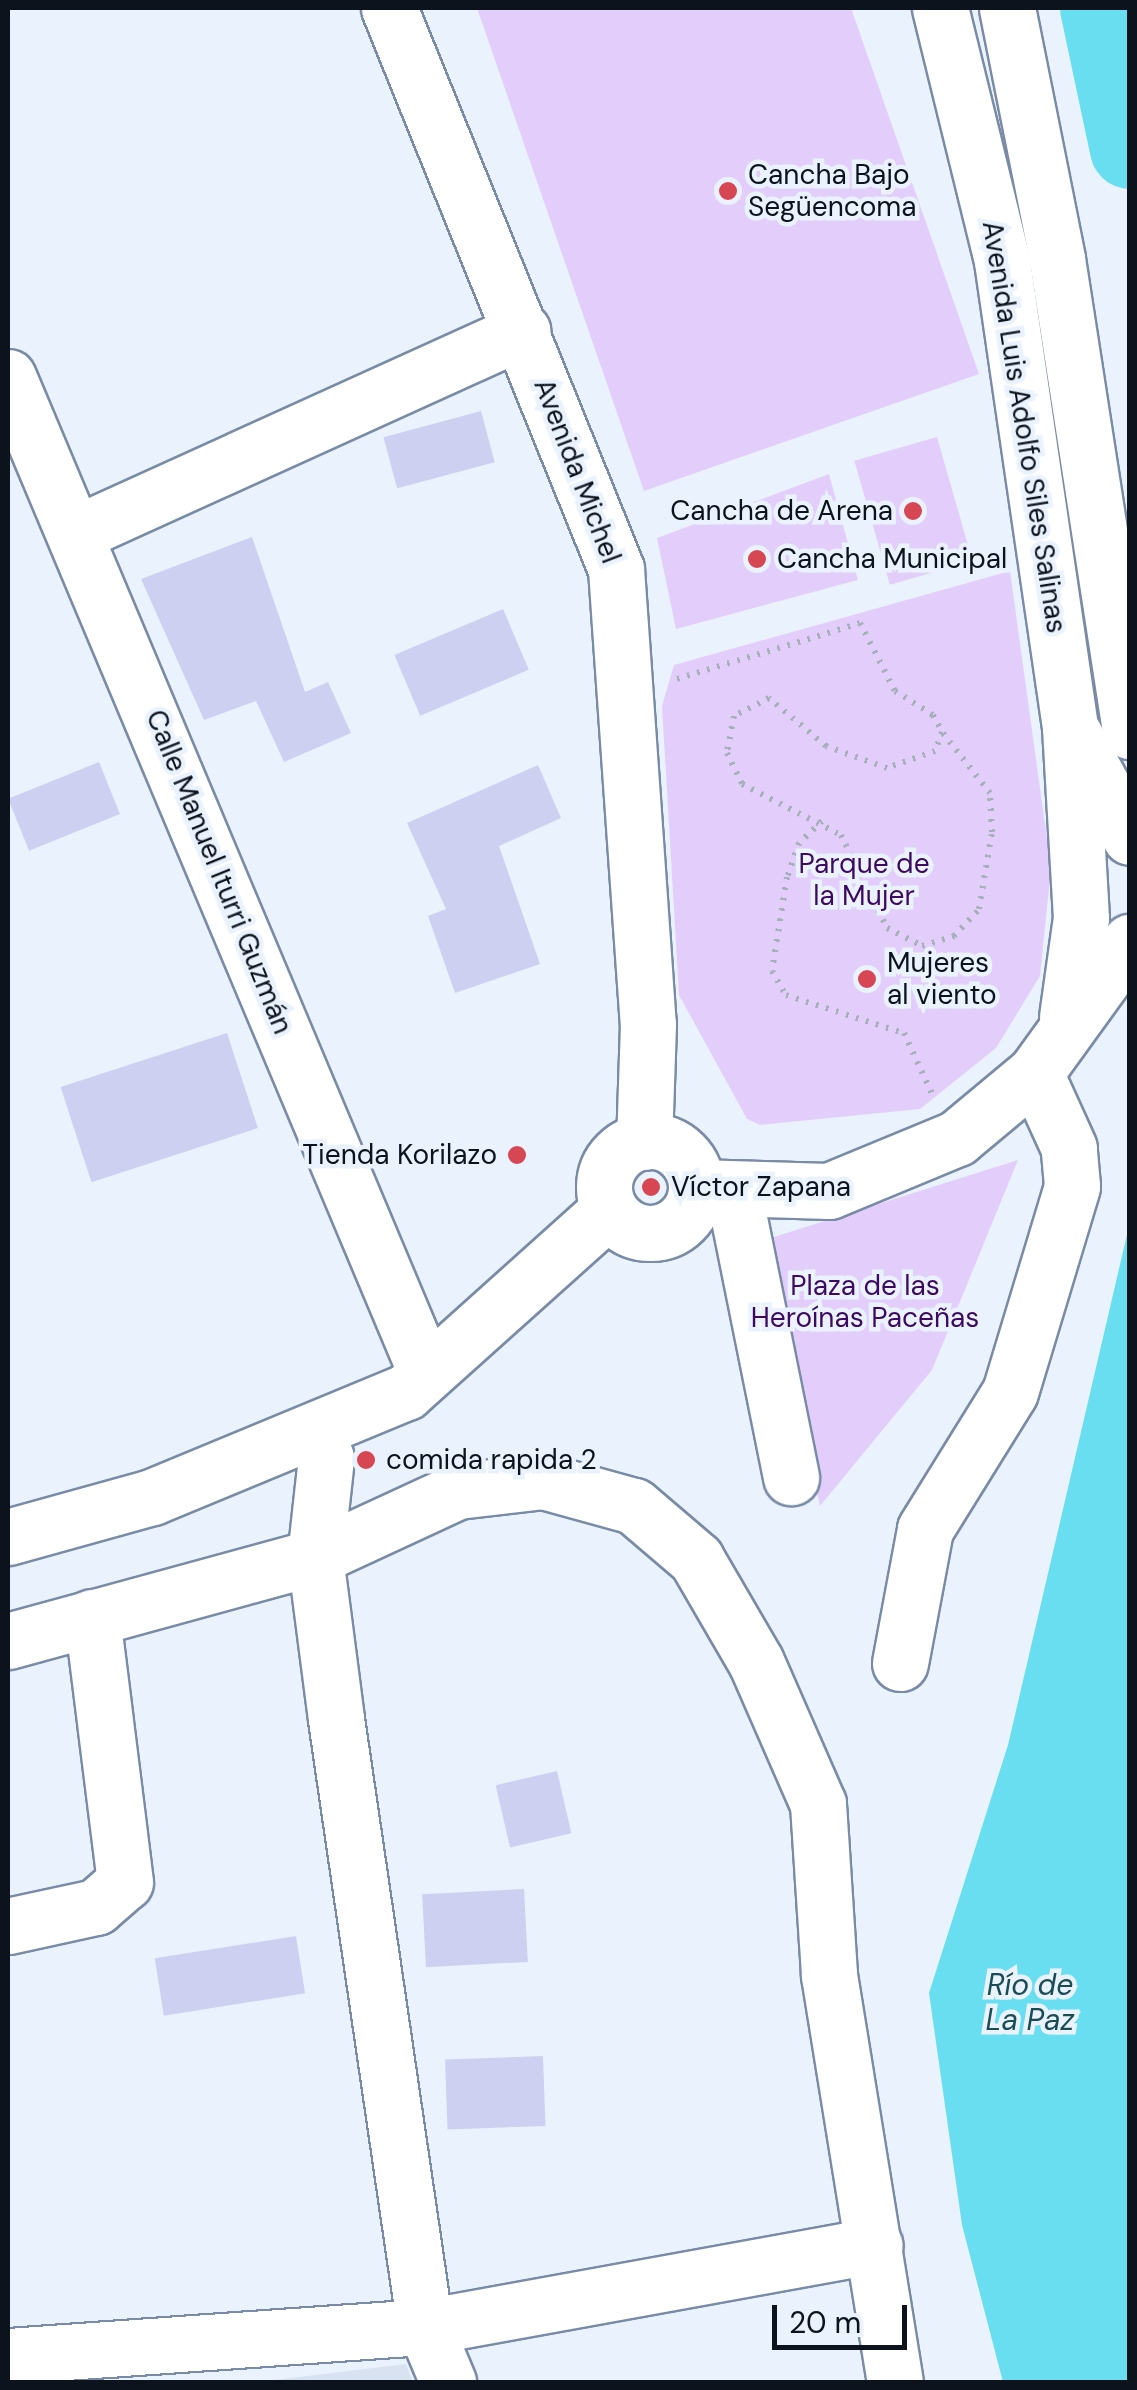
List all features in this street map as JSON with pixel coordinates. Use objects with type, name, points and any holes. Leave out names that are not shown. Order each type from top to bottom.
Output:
[{"type":"street","name":"Avenida Michel","points":[[390,8],[524,330],[616,569],[648,1024],[644,1142]]},
{"type":"street","name":"Avenida Luis Adolfo Siles Salinas","points":[[940,8],[1002,261],[1070,727],[1130,836]]},
{"type":"street","points":[[984,8],[1014,126],[1042,189]]},
{"type":"street","name":"Avenida Luis Adolfo Siles Salinas","points":[[1007,8],[1042,189],[1130,731]]},
{"type":"street","points":[[79,532],[524,330]]},
{"type":"street","name":"Calle Manuel Iturri Guzmán","points":[[8,376],[79,532],[426,1370]]},
{"type":"street","points":[[900,1663],[925,1529],[1010,1392],[1072,1186],[1069,1148],[1050,1051],[1081,918],[1070,727]]},
{"type":"street","points":[[791,1478],[715,1190],[686,1158],[644,1142],[608,1167],[609,1210],[632,1230],[662,1232],[715,1190],[830,1190],[905,1166],[958,1138],[1050,1051],[1130,942]]},
{"type":"street","points":[[8,1641],[92,1617],[321,1488],[426,1370],[609,1210]]},
{"type":"street","points":[[8,1537],[152,1498],[321,1488],[458,1491],[544,1481],[634,1506],[696,1559],[756,1662],[818,1804],[830,1975],[896,2382]]},
{"type":"street","points":[[321,1488],[426,2327],[448,2382]]},
{"type":"street","points":[[8,1926],[96,1907],[125,1882],[92,1617]]},
{"type":"street","points":[[8,2356],[426,2327],[874,2245]]},
{"type":"path","points":[[677,679],[860,623],[895,691],[933,715],[990,793],[979,909],[954,936],[922,946],[888,928],[841,835],[822,821],[742,784],[727,753],[734,716],[770,698],[826,746],[888,768],[934,751],[942,732]]},
{"type":"path","points":[[822,821],[799,843],[786,877],[772,971],[786,995],[904,1034],[940,1111]]},
{"type":"shaded area","points":[[406,2364],[413,2382],[258,2382]]},
{"type":"green space","name":"Cancha Bajo Següencoma","points":[[477,8],[851,8],[979,374],[644,491]]},
{"type":"green space","name":"Cancha de Arena","points":[[937,437],[973,561],[890,585],[854,461]]},
{"type":"green space","name":"Cancha Municipal","points":[[829,474],[858,580],[676,629],[657,538]]},
{"type":"green space","name":"Parque de la Mujer","points":[[1010,571],[1051,868],[1040,976],[996,1048],[920,1109],[760,1125],[747,1119],[679,995],[662,706],[674,665]]},
{"type":"green space","name":"Plaza de las Heroínas Paceñas","points":[[1018,1160],[932,1370],[820,1506],[758,1242]]},
{"type":"water","name":"Río de La Paz","points":[[1129,1226],[1129,2382],[1003,2382],[962,2225],[929,1993],[1008,1745]]},
{"type":"building","points":[[481,411],[495,462],[397,488],[383,437]]},
{"type":"building","points":[[252,537],[305,692],[328,682],[351,733],[284,762],[256,701],[204,720],[141,579]]},
{"type":"building","points":[[503,609],[529,670],[420,716],[394,655]]},
{"type":"building","points":[[99,762],[120,814],[29,851],[8,799]]},
{"type":"building","points":[[538,765],[561,818],[499,846],[540,964],[455,993],[428,916],[446,909],[407,823]]},
{"type":"building","points":[[227,1033],[258,1128],[91,1182],[61,1087]]},
{"type":"building","points":[[557,1771],[571,1833],[510,1848],[496,1785]]},
{"type":"building","points":[[524,1889],[528,1962],[426,1967],[422,1894]]},
{"type":"building","points":[[296,1936],[305,1993],[164,2016],[155,1958]]},
{"type":"building","points":[[543,2056],[545,2126],[448,2129],[445,2059]]},
{"type":"waterway","points":[[1100,8],[1130,149]]},
{"type":"place","name":"Cancha Bajo Següencoma","points":[[728,191]]},
{"type":"place","name":"Cancha de Arena","points":[[913,511]]},
{"type":"place","name":"Cancha Municipal","points":[[757,559]]},
{"type":"place","name":"Mujeres al viento","points":[[867,979]]},
{"type":"place","name":"Tienda Korilazo","points":[[517,1155]]},
{"type":"place","name":"Víctor Zapana","points":[[651,1187]]},
{"type":"place","name":"comida rapida 2","points":[[366,1460]]}]
